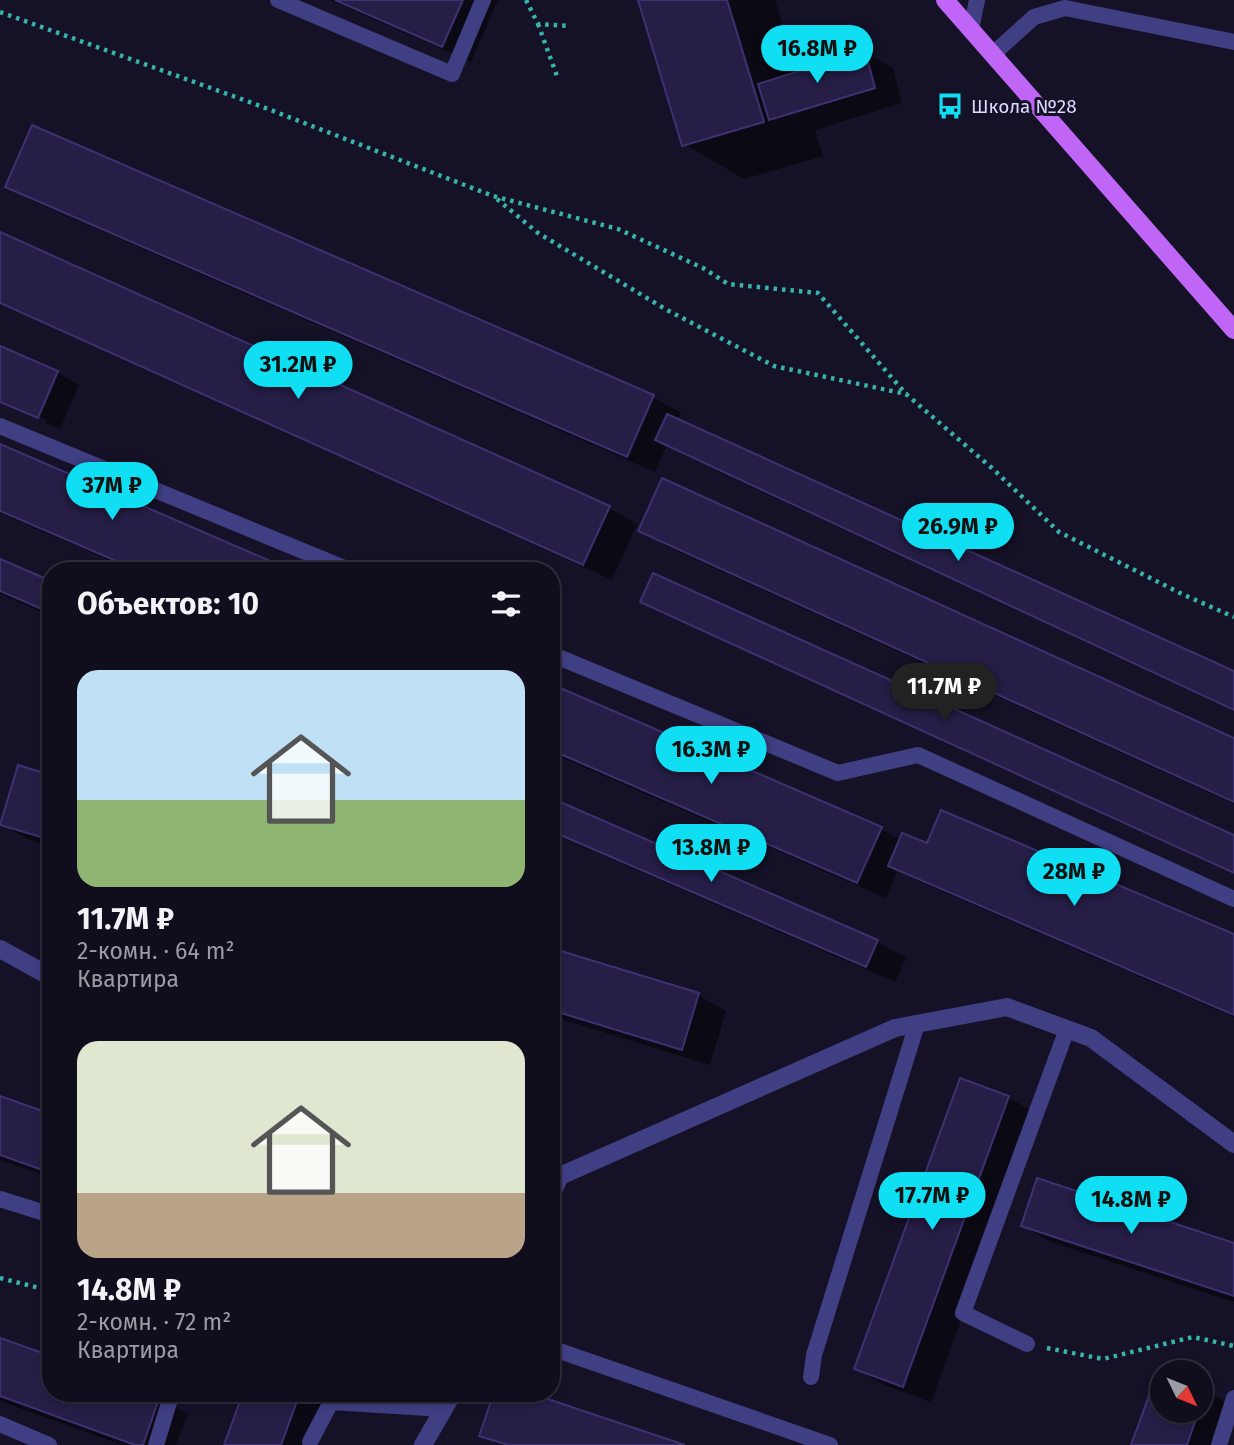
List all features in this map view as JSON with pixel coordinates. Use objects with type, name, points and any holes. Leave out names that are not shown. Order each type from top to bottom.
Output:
[{"type":"main road","points":[[945,0],[1234,330]]},
{"type":"street","points":[[0,949],[42,971]]},
{"type":"street","points":[[560,1174],[895,1028],[1007,1007],[1091,1038],[1234,1144]]},
{"type":"street","points":[[423,1445],[448,1402]]},
{"type":"lane","points":[[278,0],[452,74],[483,0]]},
{"type":"lane","points":[[971,30],[977,0]]},
{"type":"lane","points":[[993,54],[1034,17],[1065,8],[1234,42]]},
{"type":"lane","points":[[0,426],[330,562]]},
{"type":"lane","points":[[560,658],[838,773],[918,754],[1234,899]]},
{"type":"lane","points":[[811,1377],[814,1355],[916,1024]]},
{"type":"lane","points":[[1027,1343],[963,1313],[1067,1029]]},
{"type":"lane","points":[[0,1199],[42,1212]]},
{"type":"lane","points":[[560,1351],[830,1445]]},
{"type":"lane","points":[[1219,1445],[1234,1398]]},
{"type":"lane","points":[[156,1445],[169,1402]]},
{"type":"lane","points":[[310,1442],[331,1402]]},
{"type":"lane","points":[[0,1424],[49,1445]]},
{"type":"path","points":[[526,0],[557,76]]},
{"type":"path","points":[[0,12],[255,104],[493,196],[618,229],[704,268],[728,284],[818,293],[906,394],[993,469],[1059,531],[1182,594],[1234,617]]},
{"type":"path","points":[[538,24],[570,26]]},
{"type":"path","points":[[493,196],[538,233],[667,310],[774,366],[906,394]]},
{"type":"path","points":[[0,1278],[42,1290]]},
{"type":"path","points":[[1027,1343],[1104,1359],[1192,1337],[1234,1346]]},
{"type":"building","points":[[335,0],[463,0],[442,47]]},
{"type":"building","points":[[638,0],[727,0],[764,122],[682,146]]},
{"type":"building","points":[[865,50],[875,88],[769,120],[758,84]]},
{"type":"building","points":[[32,125],[654,395],[627,457],[5,187]]},
{"type":"building","points":[[0,232],[610,506],[583,565],[0,303]]},
{"type":"building","points":[[0,346],[58,371],[38,418],[0,402]]},
{"type":"building","points":[[667,414],[1234,671],[1234,710],[655,440]]},
{"type":"building","points":[[0,444],[273,562],[118,562],[0,511]]},
{"type":"building","points":[[662,478],[1234,738],[1234,802],[638,531]]},
{"type":"building","points":[[0,559],[42,577],[42,609],[0,591]]},
{"type":"building","points":[[653,573],[1234,835],[1234,873],[640,602]]},
{"type":"building","points":[[560,688],[882,827],[857,883],[560,754]]},
{"type":"building","points":[[18,765],[42,772],[42,837],[0,825]]},
{"type":"building","points":[[560,802],[878,940],[866,967],[560,835]]},
{"type":"building","points":[[941,810],[1234,934],[1234,1015],[888,866],[902,833],[927,843]]},
{"type":"building","points":[[560,951],[699,993],[682,1050],[560,1013]]},
{"type":"building","points":[[960,1078],[1009,1096],[903,1387],[854,1369]]},
{"type":"building","points":[[0,1096],[42,1111],[42,1170],[0,1155]]},
{"type":"building","points":[[1037,1178],[1234,1243],[1234,1296],[1021,1226]]},
{"type":"building","points":[[0,1338],[42,1353],[42,1402],[158,1402],[143,1445],[135,1445],[0,1396]]},
{"type":"building","points":[[1150,1393],[1150,1423],[1195,1423],[1187,1445],[1131,1445]]},
{"type":"building","points":[[240,1402],[297,1402],[281,1445],[224,1445]]},
{"type":"building","points":[[491,1402],[557,1402],[685,1445],[508,1445],[479,1436]]},
{"type":"place","name":"Школа №28","points":[[950,106]]}]
